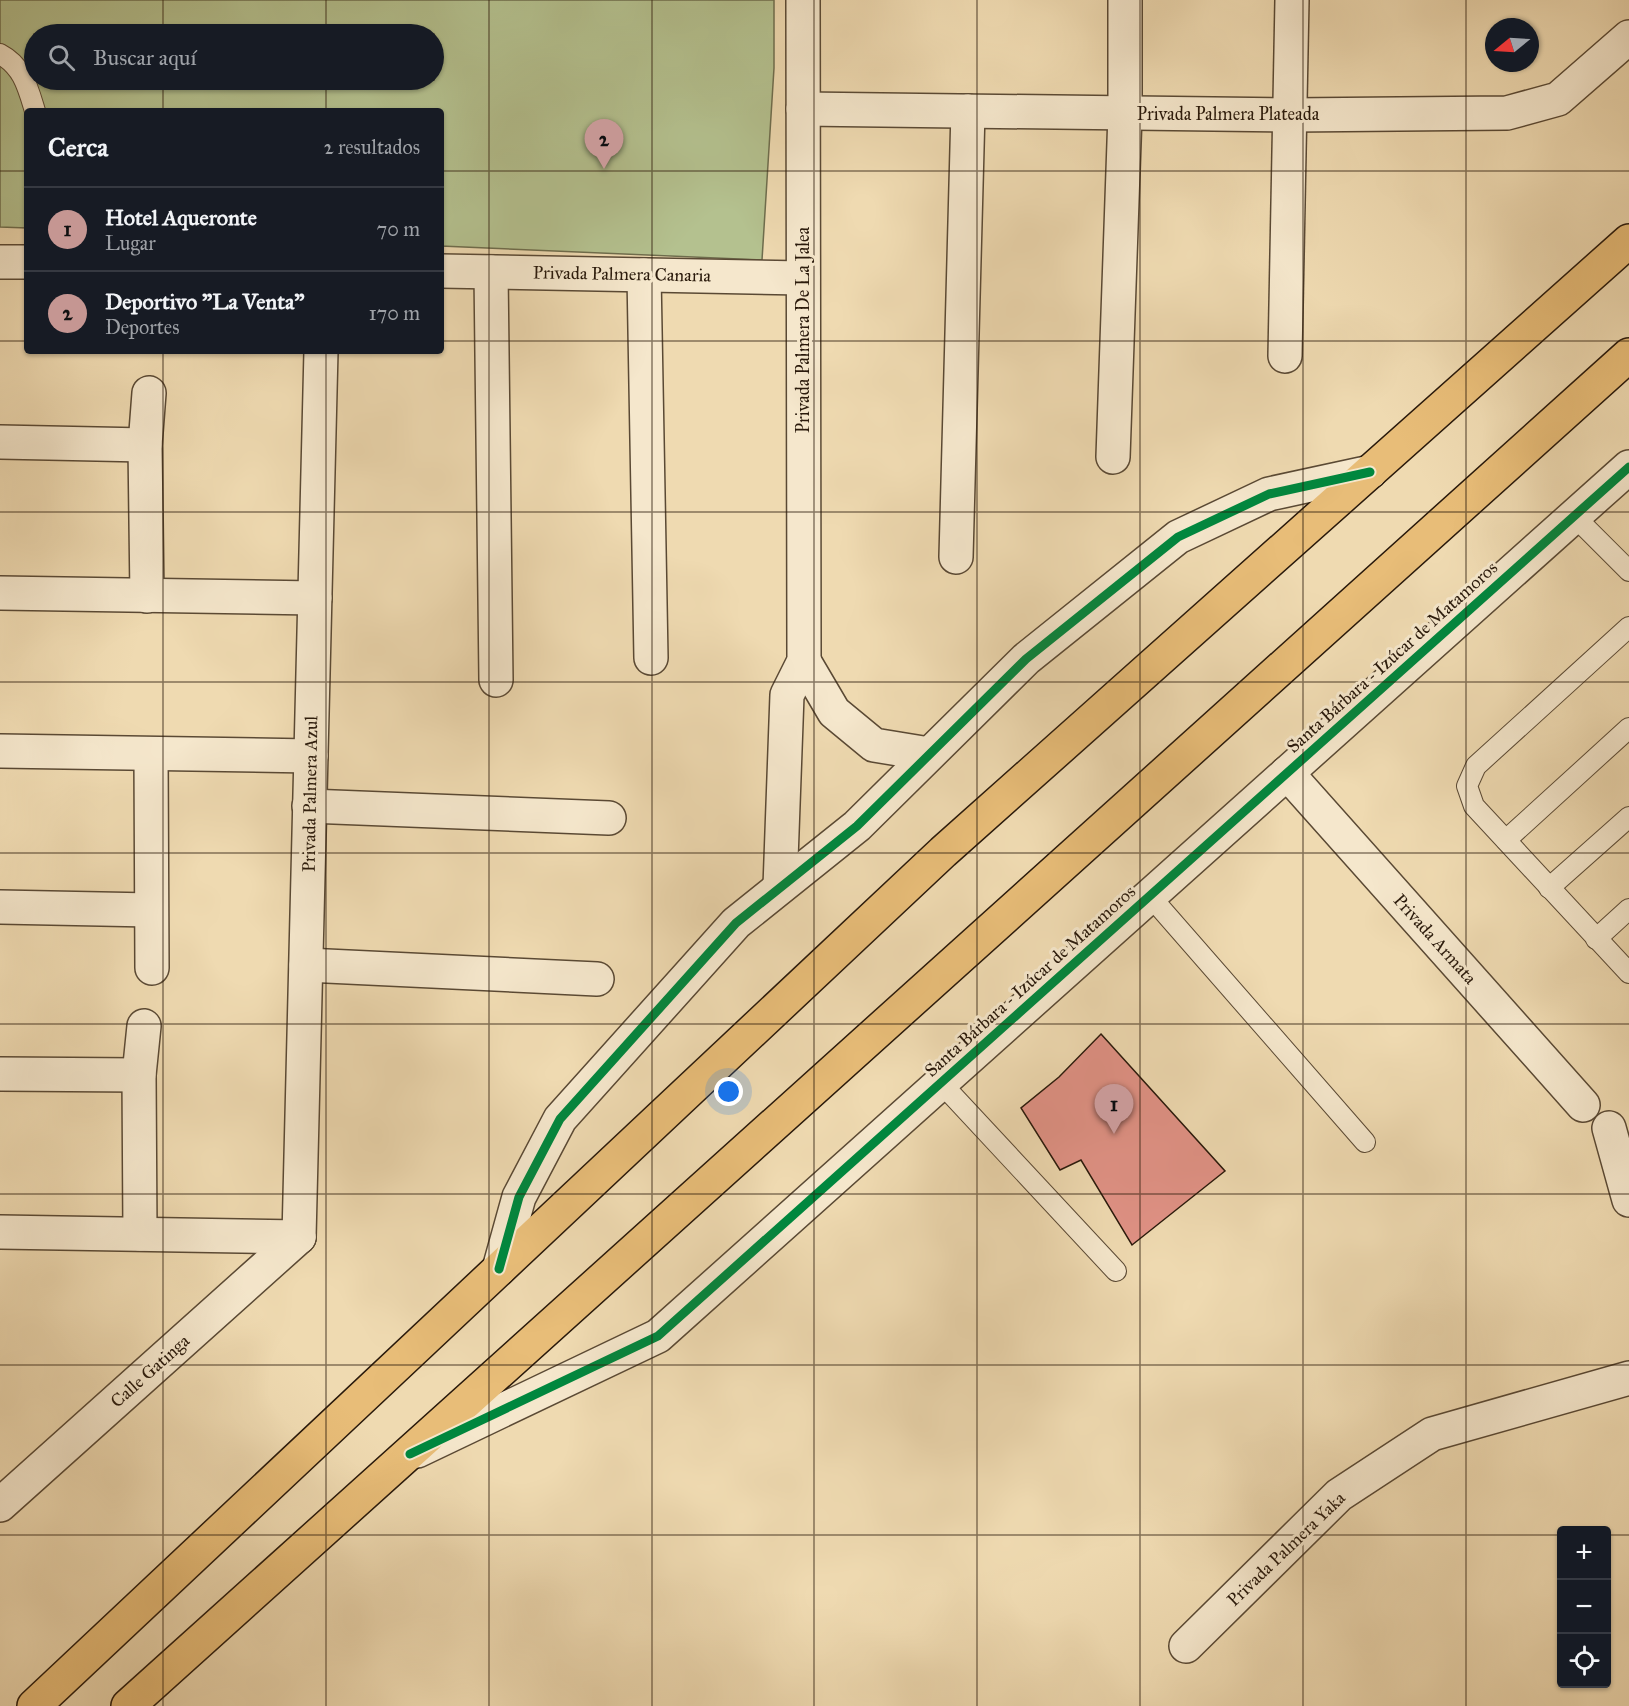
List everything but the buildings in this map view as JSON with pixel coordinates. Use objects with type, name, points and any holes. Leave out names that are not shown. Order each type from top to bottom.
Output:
[{"type":"main road","points":[[34,1706],[943,852],[1629,241]]},
{"type":"main road","points":[[128,1706],[1629,355]]},
{"type":"street","name":"Privada Palmera De La Jalea","points":[[780,887],[787,695],[804,660],[803,0]]},
{"type":"street","points":[[1113,457],[1125,114],[1125,0]]},
{"type":"street","points":[[1285,356],[1292,0]]},
{"type":"street","name":"Privada Palmera Plateada","points":[[803,109],[1291,116],[1506,113],[1558,99],[1629,37]]},
{"type":"street","points":[[956,557],[968,111]]},
{"type":"street","points":[[0,262],[24,262]]},
{"type":"street","name":"Privada Palmera Canaria","points":[[444,271],[803,278]]},
{"type":"street","points":[[491,272],[496,680]]},
{"type":"street","points":[[644,275],[651,658]]},
{"type":"street","name":"Privada Palmera Azul","points":[[299,1237],[321,354]]},
{"type":"street","points":[[147,596],[145,445],[149,393]]},
{"type":"street","points":[[0,442],[145,445]]},
{"type":"street","name":"Santa Bárbara - Izúcar de Matamoros","points":[[410,1454],[658,1336],[1629,467]]},
{"type":"street","points":[[499,1269],[519,1197],[560,1119],[736,923],[856,826],[1026,659],[1178,537],[1269,494],[1370,472]]},
{"type":"street","points":[[0,593],[315,598]]},
{"type":"street","name":"Privada Palmera De La Jalea","points":[[804,660],[834,712],[874,745],[929,754]]},
{"type":"street","points":[[0,751],[311,756]]},
{"type":"street","points":[[151,754],[152,968]]},
{"type":"street","name":"Privada Armata","points":[[1287,773],[1582,1105]]},
{"type":"street","points":[[309,806],[609,818]]},
{"type":"street","points":[[0,907],[151,910]]},
{"type":"street","points":[[306,965],[597,980]]},
{"type":"street","points":[[140,1234],[140,1075],[144,1026]]},
{"type":"street","points":[[0,1074],[140,1075]]},
{"type":"street","points":[[1609,1128],[1629,1200]]},
{"type":"street","points":[[0,1232],[299,1237]]},
{"type":"street","name":"Calle Gatinga","points":[[0,1505],[299,1237]]},
{"type":"street","name":"Privada Palmera Yaka","points":[[1186,1646],[1339,1495],[1432,1434],[1629,1377]]},
{"type":"lane","points":[[0,54],[12,60],[24,78]]},
{"type":"lane","points":[[29,90],[34,108]]},
{"type":"lane","points":[[1574,516],[1629,571]]},
{"type":"lane","points":[[1629,627],[1470,775],[1467,786],[1469,796],[1506,840],[1629,973]]},
{"type":"lane","points":[[1506,840],[1629,728]]},
{"type":"lane","points":[[1549,888],[1629,817]]},
{"type":"lane","points":[[1150,896],[1365,1142]]},
{"type":"lane","points":[[1596,939],[1629,909]]},
{"type":"lane","points":[[941,1083],[1116,1271]]},
{"type":"green space","points":[[0,0],[774,0],[774,68],[762,260],[444,246],[444,108],[24,108],[24,228],[0,227]]},
{"type":"cycle path","points":[[410,1454],[658,1336],[1629,467]]},
{"type":"cycle path","points":[[499,1269],[519,1197],[560,1119],[736,923],[857,826],[1026,659],[1178,537],[1269,494],[1370,472]]},
{"type":"place","name":"Deportivo \"La Venta\"","points":[[604,169]]},
{"type":"place","name":"Hotel Aqueronte","points":[[1114,1134]]}]
